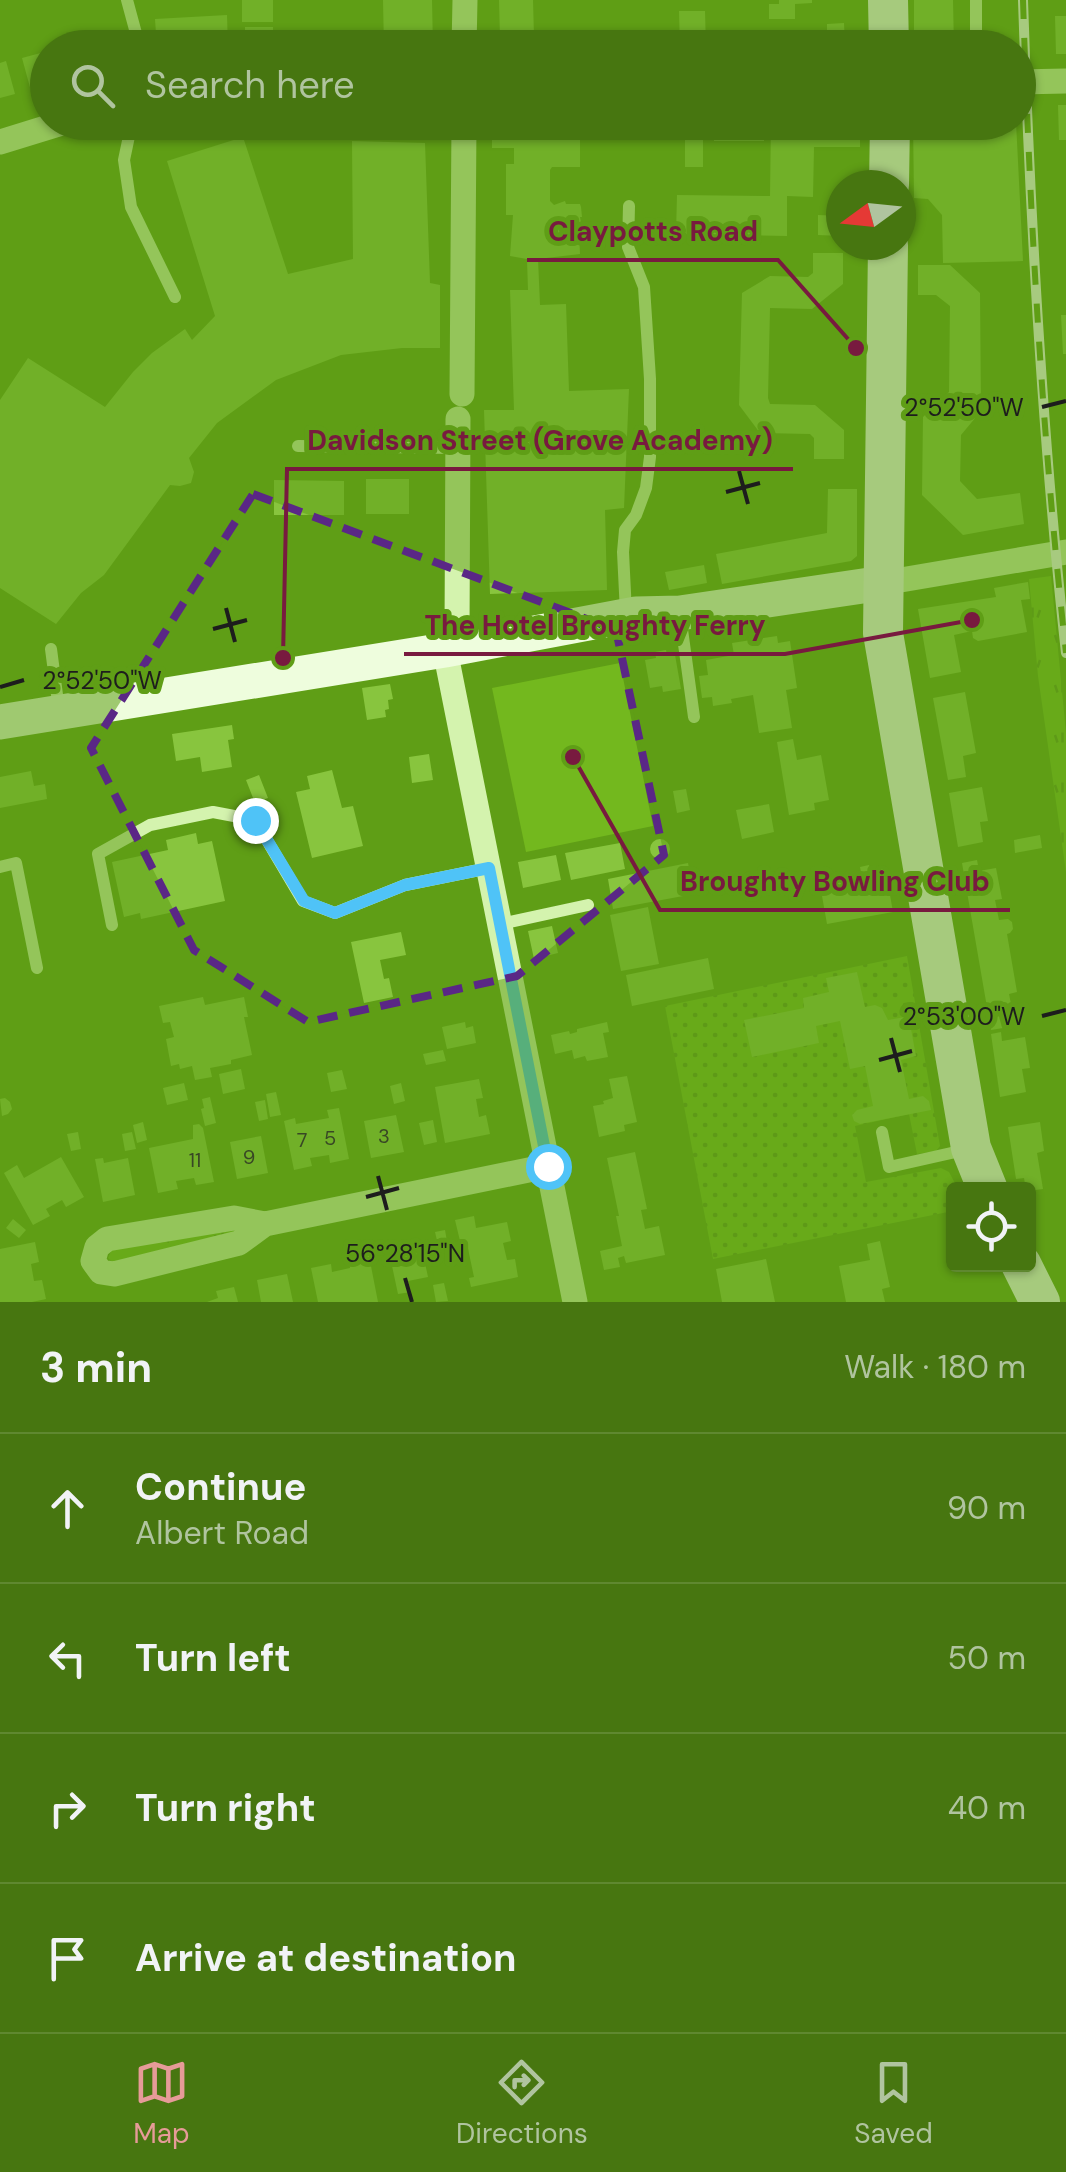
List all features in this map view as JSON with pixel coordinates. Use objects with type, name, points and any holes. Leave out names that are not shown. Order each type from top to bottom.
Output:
[{"type":"main road","points":[[888,0],[889,30]]},
{"type":"main road","points":[[889,170],[890,140]]},
{"type":"main road","points":[[888,260],[882,633],[971,1148],[985,1182]]},
{"type":"main road","points":[[0,722],[452,649],[626,616],[680,614],[884,583]]},
{"type":"main road","points":[[1025,1272],[1040,1302]]},
{"type":"street","points":[[464,30],[465,0]]},
{"type":"street","points":[[1036,82],[1061,81]]},
{"type":"street","points":[[0,142],[30,133]]},
{"type":"street","points":[[464,140],[457,634],[452,649],[489,868],[576,1302]]},
{"type":"street","points":[[884,583],[1066,552]]},
{"type":"street","points":[[265,1224],[239,1243],[114,1274],[101,1272],[93,1261],[97,1248],[108,1239],[234,1218],[265,1224],[548,1166]]},
{"type":"lane","points":[[127,0],[135,30]]},
{"type":"lane","points":[[976,0],[976,30]]},
{"type":"lane","points":[[128,140],[124,160],[131,206],[174,297]]},
{"type":"lane","points":[[626,616],[622,552],[625,530],[636,515],[646,488],[650,457],[644,286],[628,247],[629,206]]},
{"type":"lane","points":[[298,446],[458,448]]},
{"type":"lane","points":[[680,614],[694,716]]},
{"type":"lane","points":[[51,649],[60,712]]},
{"type":"lane","points":[[112,925],[98,854],[150,825],[213,812],[255,820],[304,901],[335,913],[405,885],[489,868]]},
{"type":"lane","points":[[0,867],[16,864],[37,968]]},
{"type":"lane","points":[[500,924],[588,905]]},
{"type":"lane","points":[[882,1132],[889,1167],[971,1148]]},
{"type":"highlighted area","points":[[253,494],[616,630],[664,855],[517,976],[308,1022],[194,950],[91,748]]},
{"type":"green space","points":[[1051,576],[1066,733],[1066,872],[1038,676],[1029,579]]},
{"type":"green space","points":[[620,663],[653,826],[526,852],[492,688]]},
{"type":"green space","points":[[907,956],[940,1146],[936,1151],[917,1154],[909,1114],[855,1126],[866,1182],[941,1168],[949,1172],[954,1182],[946,1182],[946,1212],[713,1259],[665,1006]]},
{"type":"green space","points":[[236,1227],[237,1234],[117,1266],[108,1258],[113,1247]]},
{"type":"building","points":[[242,0],[273,0],[273,22],[242,22]]},
{"type":"building","points":[[383,0],[432,0],[433,30],[384,30]]},
{"type":"building","points":[[499,0],[533,0],[534,30],[500,30]]},
{"type":"building","points":[[779,0],[812,3],[795,4],[795,19],[769,19],[769,4],[779,4]]},
{"type":"building","points":[[914,0],[953,0],[954,30],[914,30]]},
{"type":"building","points":[[679,11],[705,11],[706,30],[680,30]]},
{"type":"building","points":[[227,15],[227,30],[156,30],[155,19]]},
{"type":"building","points":[[1055,16],[1066,16],[1066,54],[1056,54]]},
{"type":"building","points":[[844,23],[844,30],[827,30],[827,24]]},
{"type":"building","points":[[245,27],[273,27],[273,30]]},
{"type":"building","points":[[30,56],[30,87],[22,58]]},
{"type":"building","points":[[6,61],[15,94],[0,98],[0,63]]},
{"type":"building","points":[[1058,105],[1066,105],[1066,140],[1059,140]]},
{"type":"building","points":[[244,140],[288,274],[353,259],[352,141],[425,143],[430,283],[440,285],[440,348],[341,355],[276,380],[217,423],[189,458],[194,472],[191,483],[170,485],[104,575],[81,593],[56,624],[0,588],[0,400],[28,358],[105,407],[152,353],[185,329],[192,340],[215,316],[167,161]]},
{"type":"building","points":[[492,140],[580,140],[580,167],[550,170],[550,201],[554,205],[565,201],[580,204],[580,254],[538,259],[540,305],[566,304],[569,391],[629,389],[624,508],[605,510],[607,590],[490,594],[484,410],[514,410],[510,290],[528,290],[527,259],[510,256],[513,215],[506,215],[506,164],[514,164],[514,148],[492,148]]},
{"type":"building","points":[[685,140],[703,140],[703,167],[685,167]]},
{"type":"building","points":[[771,140],[860,140],[860,147],[814,147],[813,197],[787,196],[787,236],[676,234],[677,195],[770,196]]},
{"type":"building","points":[[913,140],[1017,140],[1023,261],[943,263],[942,215],[928,199],[916,198]]},
{"type":"building","points":[[818,215],[826,215],[826,235],[818,235]]},
{"type":"building","points":[[813,253],[826,253],[826,260],[843,260],[843,284],[812,309],[770,308],[768,398],[770,404],[815,405],[844,430],[844,459],[814,459],[814,438],[810,434],[760,433],[739,405],[742,293],[770,276],[808,277],[813,273]]},
{"type":"building","points":[[918,265],[950,265],[980,293],[981,411],[961,435],[960,481],[977,499],[1020,493],[1024,524],[963,535],[922,495],[923,417],[949,392],[950,306],[936,295],[918,295]]},
{"type":"building","points":[[1061,315],[1066,315],[1066,354],[1063,354]]},
{"type":"building","points":[[366,479],[409,479],[409,514],[366,514]]},
{"type":"building","points":[[274,480],[344,481],[344,515],[274,515]]},
{"type":"building","points":[[828,489],[857,489],[857,556],[851,561],[722,584],[716,554],[827,533]]},
{"type":"building","points":[[704,565],[707,583],[669,590],[665,572]]},
{"type":"building","points":[[1028,582],[1030,599],[1021,600],[1027,632],[978,641],[972,631],[954,635],[961,672],[930,678],[918,609],[996,597],[994,588]]},
{"type":"building","points":[[777,636],[778,643],[790,641],[797,688],[786,690],[792,728],[759,733],[753,695],[713,706],[712,697],[702,698],[699,676],[708,675],[706,660],[734,655],[732,643]]},
{"type":"building","points":[[666,650],[667,656],[675,655],[681,689],[663,692],[662,686],[650,688],[645,660]]},
{"type":"building","points":[[390,684],[393,699],[388,700],[386,717],[367,720],[362,688]]},
{"type":"building","points":[[965,692],[976,753],[963,756],[966,777],[948,780],[933,698]]},
{"type":"building","points":[[232,725],[234,739],[228,740],[232,767],[202,772],[200,757],[176,761],[172,734]]},
{"type":"building","points":[[793,739],[797,760],[821,755],[829,800],[814,803],[815,810],[789,815],[777,742]]},
{"type":"building","points":[[429,754],[433,780],[412,783],[409,757]]},
{"type":"building","points":[[332,770],[342,808],[353,806],[363,846],[312,858],[296,792],[310,789],[307,776]]},
{"type":"building","points":[[31,771],[34,786],[45,784],[47,799],[0,808],[0,777]]},
{"type":"building","points":[[259,775],[268,798],[255,803],[246,780]]},
{"type":"building","points":[[982,787],[988,821],[980,822],[983,842],[958,847],[949,793]]},
{"type":"building","points":[[686,789],[690,810],[677,813],[673,791]]},
{"type":"building","points":[[769,804],[774,832],[742,839],[736,810]]},
{"type":"building","points":[[196,833],[198,844],[212,841],[225,901],[141,919],[140,913],[124,917],[112,862],[168,850],[166,840]]},
{"type":"building","points":[[1040,835],[1042,848],[1015,853],[1014,840]]},
{"type":"building","points":[[660,839],[670,849],[660,859],[650,849]]},
{"type":"building","points":[[620,843],[625,869],[571,880],[565,853]]},
{"type":"building","points":[[556,855],[561,880],[523,888],[518,862]]},
{"type":"building","points":[[977,860],[979,871],[996,868],[1002,899],[995,900],[999,920],[1008,919],[1013,929],[1007,934],[1017,992],[1009,994],[1012,1009],[988,1013],[962,863]]},
{"type":"building","points":[[688,863],[694,894],[613,909],[608,879]]},
{"type":"building","points":[[869,865],[870,870],[885,867],[893,912],[827,924],[819,879],[861,872],[860,867]]},
{"type":"building","points":[[648,907],[659,964],[621,971],[610,915]]},
{"type":"building","points":[[552,926],[558,953],[534,959],[528,931]]},
{"type":"building","points":[[401,932],[406,955],[380,960],[393,997],[364,1003],[351,942]]},
{"type":"building","points":[[708,958],[714,989],[632,1006],[626,975]]},
{"type":"building","points":[[857,972],[865,1007],[882,1008],[888,1020],[905,1017],[916,1056],[901,1060],[909,1099],[923,1096],[931,1110],[860,1124],[854,1121],[852,1115],[857,1110],[873,1106],[865,1066],[850,1069],[840,1021],[816,1026],[819,1043],[752,1057],[744,1020],[804,1008],[803,998],[829,992],[826,978]]},
{"type":"building","points":[[203,997],[205,1005],[244,997],[252,1055],[210,1068],[212,1077],[195,1080],[192,1066],[171,1066],[166,1039],[174,1037],[170,1022],[163,1023],[159,1006]]},
{"type":"building","points":[[1001,1016],[1009,1027],[991,1030],[989,1018]]},
{"type":"building","points":[[465,1022],[466,1028],[473,1026],[476,1043],[447,1049],[442,1027]]},
{"type":"building","points":[[607,1022],[609,1032],[603,1033],[608,1057],[587,1061],[585,1056],[574,1059],[572,1050],[555,1054],[551,1035],[569,1031],[570,1034]]},
{"type":"building","points":[[1001,1032],[1002,1041],[1025,1037],[1030,1068],[1022,1069],[1026,1092],[1000,1097],[991,1034]]},
{"type":"building","points":[[443,1050],[446,1061],[426,1065],[423,1054]]},
{"type":"building","points":[[241,1069],[245,1089],[223,1094],[219,1074]]},
{"type":"building","points":[[342,1070],[347,1089],[331,1092],[327,1073]]},
{"type":"building","points":[[627,1076],[637,1122],[624,1125],[625,1131],[599,1137],[593,1106],[613,1098],[609,1079]]},
{"type":"building","points":[[479,1079],[483,1098],[476,1099],[479,1117],[486,1115],[490,1134],[445,1143],[435,1087]]},
{"type":"building","points":[[184,1083],[188,1100],[167,1105],[163,1088]]},
{"type":"building","points":[[401,1083],[405,1101],[394,1104],[390,1086]]},
{"type":"building","points":[[276,1092],[281,1115],[270,1117],[266,1094]]},
{"type":"building","points":[[210,1097],[216,1123],[205,1126],[202,1099]]},
{"type":"building","points":[[5,1098],[12,1109],[2,1116],[0,1099]]},
{"type":"building","points":[[265,1100],[268,1119],[259,1121],[255,1102]]},
{"type":"building","points":[[339,1108],[349,1159],[330,1163],[329,1155],[310,1158],[312,1166],[294,1170],[284,1121],[295,1118],[296,1124],[329,1118],[327,1110]]},
{"type":"building","points":[[396,1115],[404,1152],[371,1158],[364,1121]]},
{"type":"building","points":[[433,1120],[437,1142],[424,1145],[419,1123]]},
{"type":"building","points":[[143,1122],[147,1140],[137,1143],[133,1125]]},
{"type":"building","points":[[1040,1122],[1044,1151],[1037,1153],[1043,1189],[1036,1190],[1036,1182],[1016,1179],[1008,1127]]},
{"type":"building","points":[[199,1124],[214,1182],[196,1185],[194,1178],[176,1181],[178,1189],[158,1193],[149,1148],[193,1139],[193,1125]]},
{"type":"building","points":[[78,1132],[81,1149],[71,1151],[67,1134]]},
{"type":"building","points":[[132,1132],[136,1149],[125,1151],[122,1134]]},
{"type":"building","points":[[261,1136],[268,1173],[237,1179],[230,1142]]},
{"type":"building","points":[[635,1152],[647,1209],[641,1210],[645,1229],[659,1226],[665,1255],[626,1263],[624,1256],[618,1258],[620,1267],[604,1270],[600,1251],[622,1246],[607,1158]]},
{"type":"building","points":[[61,1157],[84,1197],[66,1207],[62,1200],[46,1209],[50,1216],[33,1225],[4,1173],[17,1165],[24,1178]]},
{"type":"building","points":[[103,1158],[104,1163],[128,1158],[135,1195],[103,1202],[95,1159]]},
{"type":"building","points":[[474,1216],[476,1228],[507,1222],[511,1241],[503,1243],[507,1260],[515,1259],[518,1277],[471,1287],[469,1278],[474,1277],[467,1244],[461,1245],[455,1220]]},
{"type":"building","points":[[13,1219],[26,1230],[19,1238],[6,1228]]},
{"type":"building","points":[[445,1230],[448,1247],[439,1249],[435,1232]]},
{"type":"building","points":[[420,1240],[428,1277],[408,1281],[411,1292],[398,1294],[388,1247]]},
{"type":"building","points":[[880,1241],[890,1287],[882,1289],[885,1302],[846,1302],[839,1266],[870,1260],[867,1244]]},
{"type":"building","points":[[35,1242],[39,1262],[31,1264],[34,1281],[42,1280],[46,1299],[0,1302],[0,1249]]},
{"type":"building","points":[[369,1256],[378,1302],[318,1302],[311,1268],[331,1264],[332,1272],[350,1268],[349,1260]]},
{"type":"building","points":[[766,1259],[775,1302],[722,1302],[716,1269]]},
{"type":"building","points":[[287,1274],[293,1302],[261,1302],[257,1280]]},
{"type":"building","points":[[444,1283],[448,1301],[436,1302],[433,1285]]},
{"type":"building","points":[[234,1287],[238,1302],[207,1302],[218,1298],[216,1291]]},
{"type":"railway","points":[[1023,0],[1024,30]]},
{"type":"railway","points":[[1028,140],[1050,490],[1066,653]]},
{"type":"place","name":"Claypotts Road","points":[[856,348]]},
{"type":"place","name":"The Hotel Broughty Ferry","points":[[972,620]]},
{"type":"place","name":"Davidson Street (Grove Academy)","points":[[283,658]]},
{"type":"place","name":"Broughty Bowling Club","points":[[573,757]]},
{"type":"route","points":[[255,820],[304,901],[335,913],[405,885],[489,868],[548,1166]]}]
